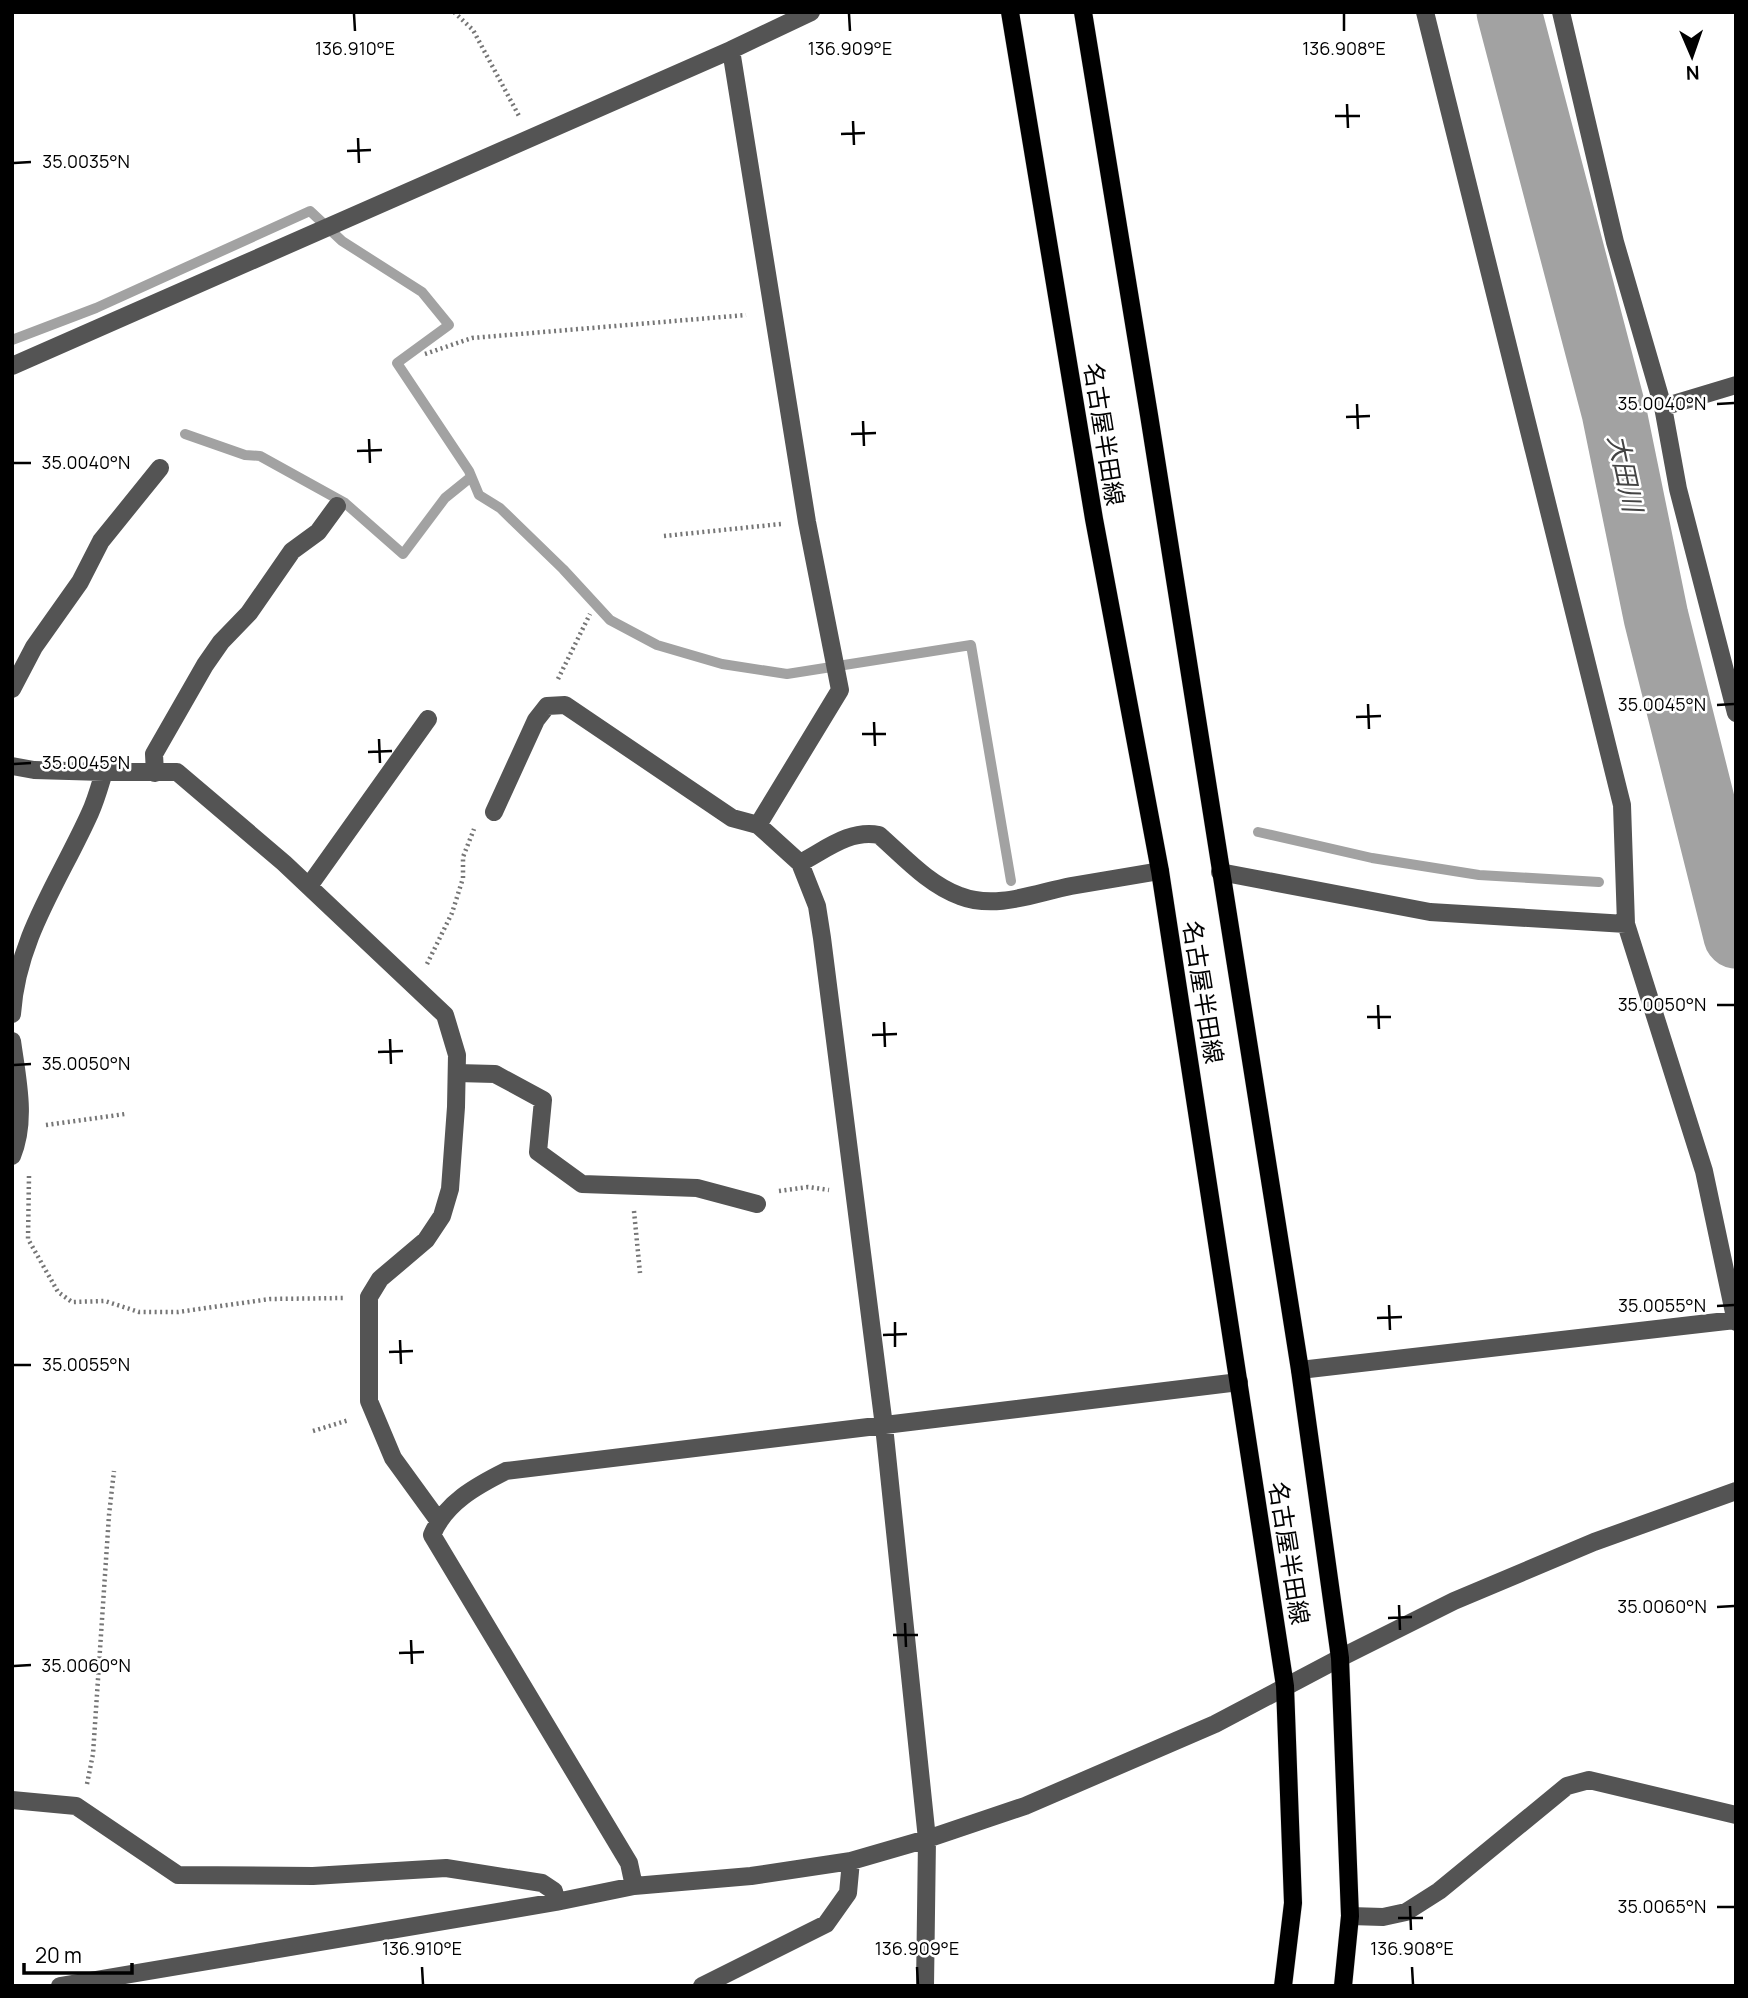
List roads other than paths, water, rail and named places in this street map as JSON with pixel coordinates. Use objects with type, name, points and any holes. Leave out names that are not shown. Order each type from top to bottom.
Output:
[{"type":"main road","name":"名古屋半田線","points":[[1010,12],[1094,519],[1160,871],[1285,1686],[1293,1903],[1283,1986]]},
{"type":"main road","name":"名古屋半田線","points":[[1083,12],[1300,1370],[1340,1658],[1350,1916],[1343,1986]]},
{"type":"street","points":[[12,366],[732,50],[811,12]]},
{"type":"street","points":[[1300,1370],[1736,1321],[1704,1171],[1626,924],[1622,805],[1425,12]]},
{"type":"street","points":[[1561,12],[1615,242],[1663,407],[1678,489],[1736,713]]},
{"type":"street","points":[[732,50],[807,522],[840,690],[758,825]]},
{"type":"street","points":[[1663,407],[1736,385]]},
{"type":"street","points":[[12,689],[34,647],[80,582],[101,541],[160,468]]},
{"type":"street","points":[[155,773],[154,754],[205,665],[221,642],[249,613],[292,551],[318,532],[337,506]]},
{"type":"street","points":[[494,812],[536,720],[547,706],[565,705],[732,818],[758,825],[800,863],[817,905],[884,1426],[927,1839],[925,1986]]},
{"type":"street","points":[[309,886],[428,719]]},
{"type":"street","points":[[12,766],[34,770],[177,772],[309,886],[445,1015],[457,1055],[450,1189],[442,1216],[426,1240],[380,1279],[369,1297],[369,1401],[393,1458],[438,1520]]},
{"type":"street","points":[[12,1014],[20,962],[31,931],[91,812],[104,772]]},
{"type":"street","points":[[800,863],[852,835],[879,835],[939,886],[961,897],[982,902],[1009,900],[1160,871]]},
{"type":"street","points":[[1220,872],[1430,912],[1626,924]]},
{"type":"street","points":[[12,1041],[19,1089],[19,1127],[14,1152]]},
{"type":"street","points":[[457,1073],[495,1074],[543,1100],[538,1152],[582,1184],[697,1188],[757,1203]]},
{"type":"street","points":[[634,1886],[629,1863],[432,1535],[438,1520],[472,1488],[506,1471],[1239,1382]]},
{"type":"street","points":[[60,1986],[556,1902],[634,1886],[751,1875],[851,1861],[927,1839],[1025,1806],[1215,1724],[1454,1601],[1581,1548],[1736,1491]]},
{"type":"street","points":[[1350,1916],[1383,1917],[1406,1912],[1439,1891],[1567,1786],[1588,1780],[1736,1815]]},
{"type":"street","points":[[12,1800],[76,1807],[178,1875],[313,1876],[446,1868],[542,1883],[554,1891],[556,1902]]},
{"type":"street","points":[[702,1986],[826,1924],[848,1893],[851,1861]]},
{"type":"waterway","name":"大田川","points":[[1509,12],[1614,412],[1656,617],[1736,936]]},
{"type":"waterway","points":[[12,340],[96,308],[310,211],[342,241],[422,292],[449,325],[397,363],[469,471],[479,495],[500,508],[563,569],[610,620],[657,645],[722,664],[787,674],[971,645],[1011,881]]},
{"type":"waterway","points":[[185,434],[245,455],[260,456],[345,503],[403,554],[445,498],[471,477]]},
{"type":"waterway","points":[[1258,832],[1372,858],[1479,875],[1599,882]]}]
